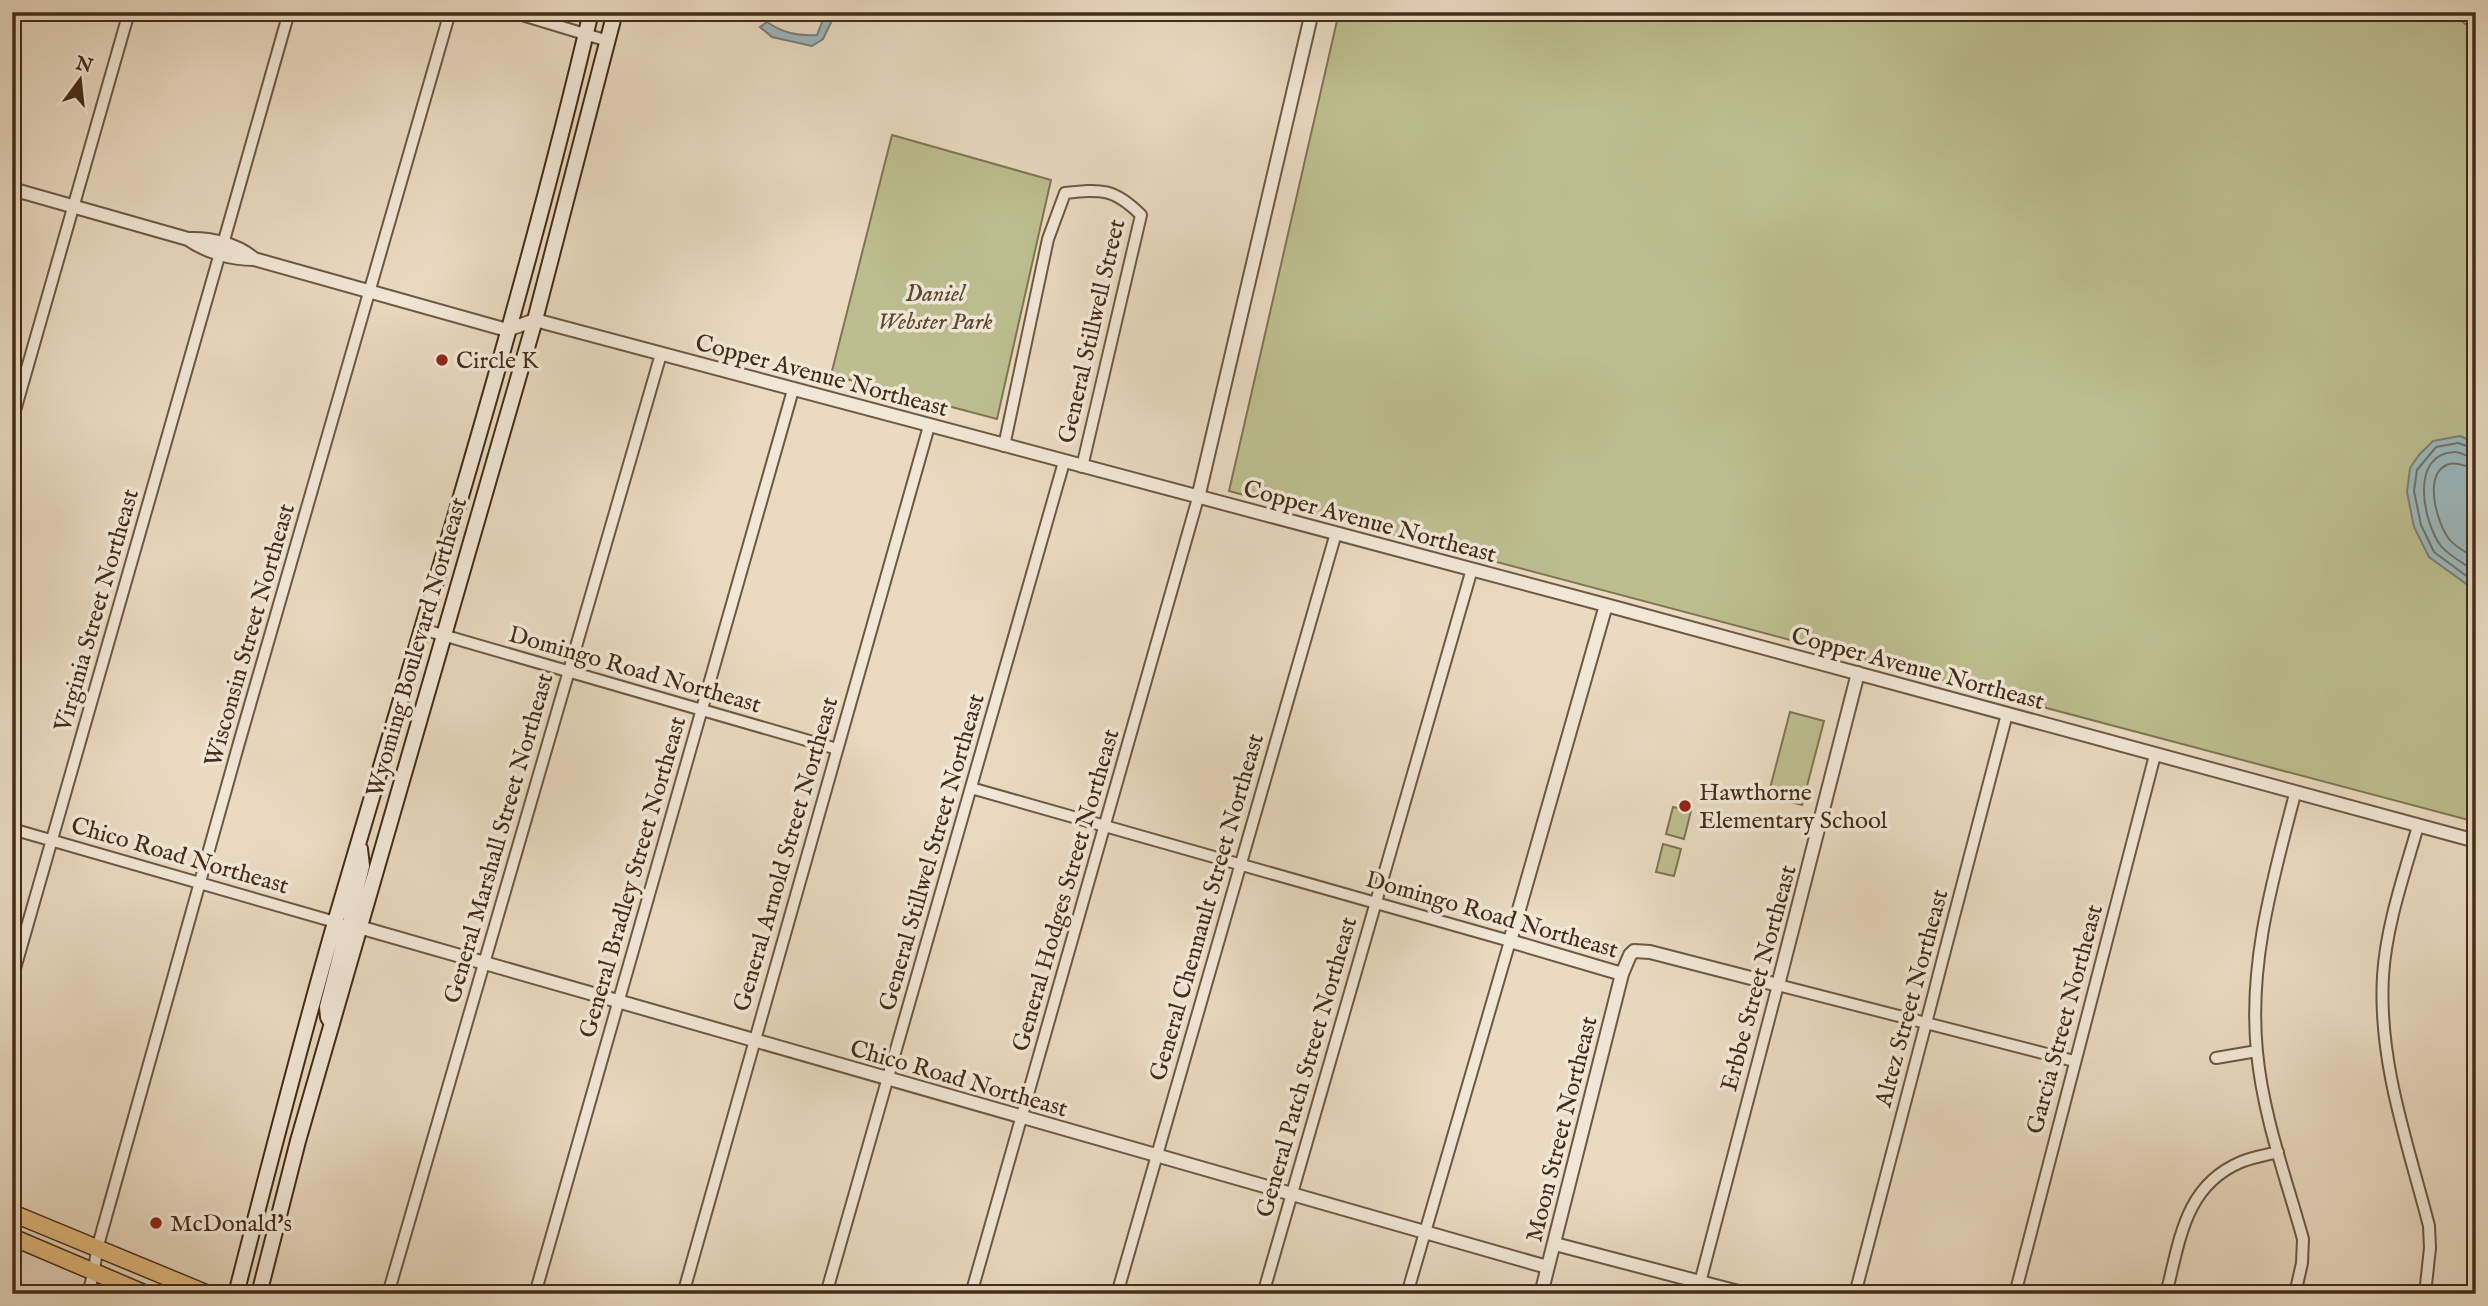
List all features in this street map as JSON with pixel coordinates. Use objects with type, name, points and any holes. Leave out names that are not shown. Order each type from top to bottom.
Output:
[{"type":"main road","name":"Wyoming Boulevard Northeast","points":[[236,1294],[335,922],[507,330],[591,12]]},
{"type":"main road","name":"Wyoming Boulevard Northeast","points":[[259,1294],[298,1141],[535,320],[615,12]]},
{"type":"main road","points":[[359,841],[362,866],[350,914],[352,923],[359,928]]},
{"type":"main road","points":[[332,1025],[327,1007],[346,934],[344,928],[335,922]]},
{"type":"main road","points":[[12,1213],[208,1294]]},
{"type":"main road","points":[[12,1237],[146,1294]]},
{"type":"street","points":[[12,421],[130,12]]},
{"type":"street","name":"Virginia Street Northeast","points":[[12,979],[289,12]]},
{"type":"street","name":"Wisconsin Street Northeast","points":[[88,1294],[97,1249],[200,884],[450,12]]},
{"type":"street","points":[[512,12],[608,41]]},
{"type":"street","points":[[1198,498],[1312,12]]},
{"type":"street","points":[[12,189],[188,239],[199,247],[221,249],[242,259],[254,259],[370,290],[507,330],[535,320]]},
{"type":"street","name":"General Stillwell Street","points":[[1004,446],[1048,239],[1065,193],[1096,190],[1125,199],[1141,215],[1082,467]]},
{"type":"street","name":"Copper Avenue Northeast","points":[[535,320],[1472,569],[2476,841]]},
{"type":"street","name":"General Marshall Street Northeast","points":[[388,1294],[661,354]]},
{"type":"street","name":"General Bradley Street Northeast","points":[[535,1294],[793,390]]},
{"type":"street","name":"General Arnold Street Northeast","points":[[683,1294],[929,426]]},
{"type":"street","name":"General Stillwel Street Northeast","points":[[826,1294],[1064,462]]},
{"type":"street","name":"General Hodges Street Northeast","points":[[971,1294],[1198,498]]},
{"type":"street","name":"General Chennault Street Northeast","points":[[1117,1294],[1336,533]]},
{"type":"street","name":"General Patch Street Northeast","points":[[1263,1294],[1472,569]]},
{"type":"street","points":[[1407,1294],[1605,605]]},
{"type":"street","name":"Domingo Road Northeast","points":[[422,629],[837,749]]},
{"type":"street","name":"Erbbe Street Northeast","points":[[1699,1288],[1858,673]]},
{"type":"street","name":"Altez Street Northeast","points":[[1856,1294],[2007,714]]},
{"type":"street","name":"Garcia Street Northeast","points":[[2015,1294],[2155,755]]},
{"type":"street","name":"Domingo Road Northeast","points":[[971,788],[1622,974],[1630,955],[1634,951],[1643,951],[2074,1062]]},
{"type":"street","points":[[2295,794],[2269,892],[2257,975],[2257,1051],[2264,1093],[2303,1239],[2302,1263],[2295,1294]]},
{"type":"street","points":[[2418,827],[2386,947],[2382,1019],[2393,1090],[2429,1226],[2430,1248],[2425,1294]]},
{"type":"street","name":"Chico Road Northeast","points":[[12,829],[335,922]]},
{"type":"street","name":"Chico Road Northeast","points":[[359,928],[1548,1267]]},
{"type":"street","name":"Moon Street Northeast","points":[[1541,1294],[1622,974]]},
{"type":"street","points":[[2216,1058],[2257,1051]]},
{"type":"street","points":[[2166,1294],[2185,1220],[2199,1194],[2212,1179],[2228,1168],[2278,1152]]},
{"type":"street","points":[[1555,1244],[1699,1288],[1746,1294]]},
{"type":"green space","points":[[1339,12],[2451,12],[2476,33],[2476,822],[1229,491]]},
{"type":"green space","name":"Daniel Webster Park","points":[[892,135],[1051,180],[997,419],[831,375]]},
{"type":"green space","points":[[1790,712],[1824,721],[1802,805],[1768,796]]},
{"type":"green space","points":[[1673,807],[1691,811],[1684,839],[1666,834]]},
{"type":"green space","points":[[1663,844],[1681,849],[1674,876],[1656,872]]},
{"type":"water","points":[[826,12],[836,12],[823,39],[812,46],[772,37],[760,27],[767,22],[790,33],[817,35]]},
{"type":"water","points":[[2460,436],[2476,443],[2476,591],[2429,557],[2414,527],[2407,492],[2410,468],[2419,455],[2433,441]]},
{"type":"place","name":"Circle K","points":[[442,360]]},
{"type":"place","name":"Hawthorne Elementary School","points":[[1685,806]]},
{"type":"place","name":"McDonald's","points":[[156,1223]]}]
